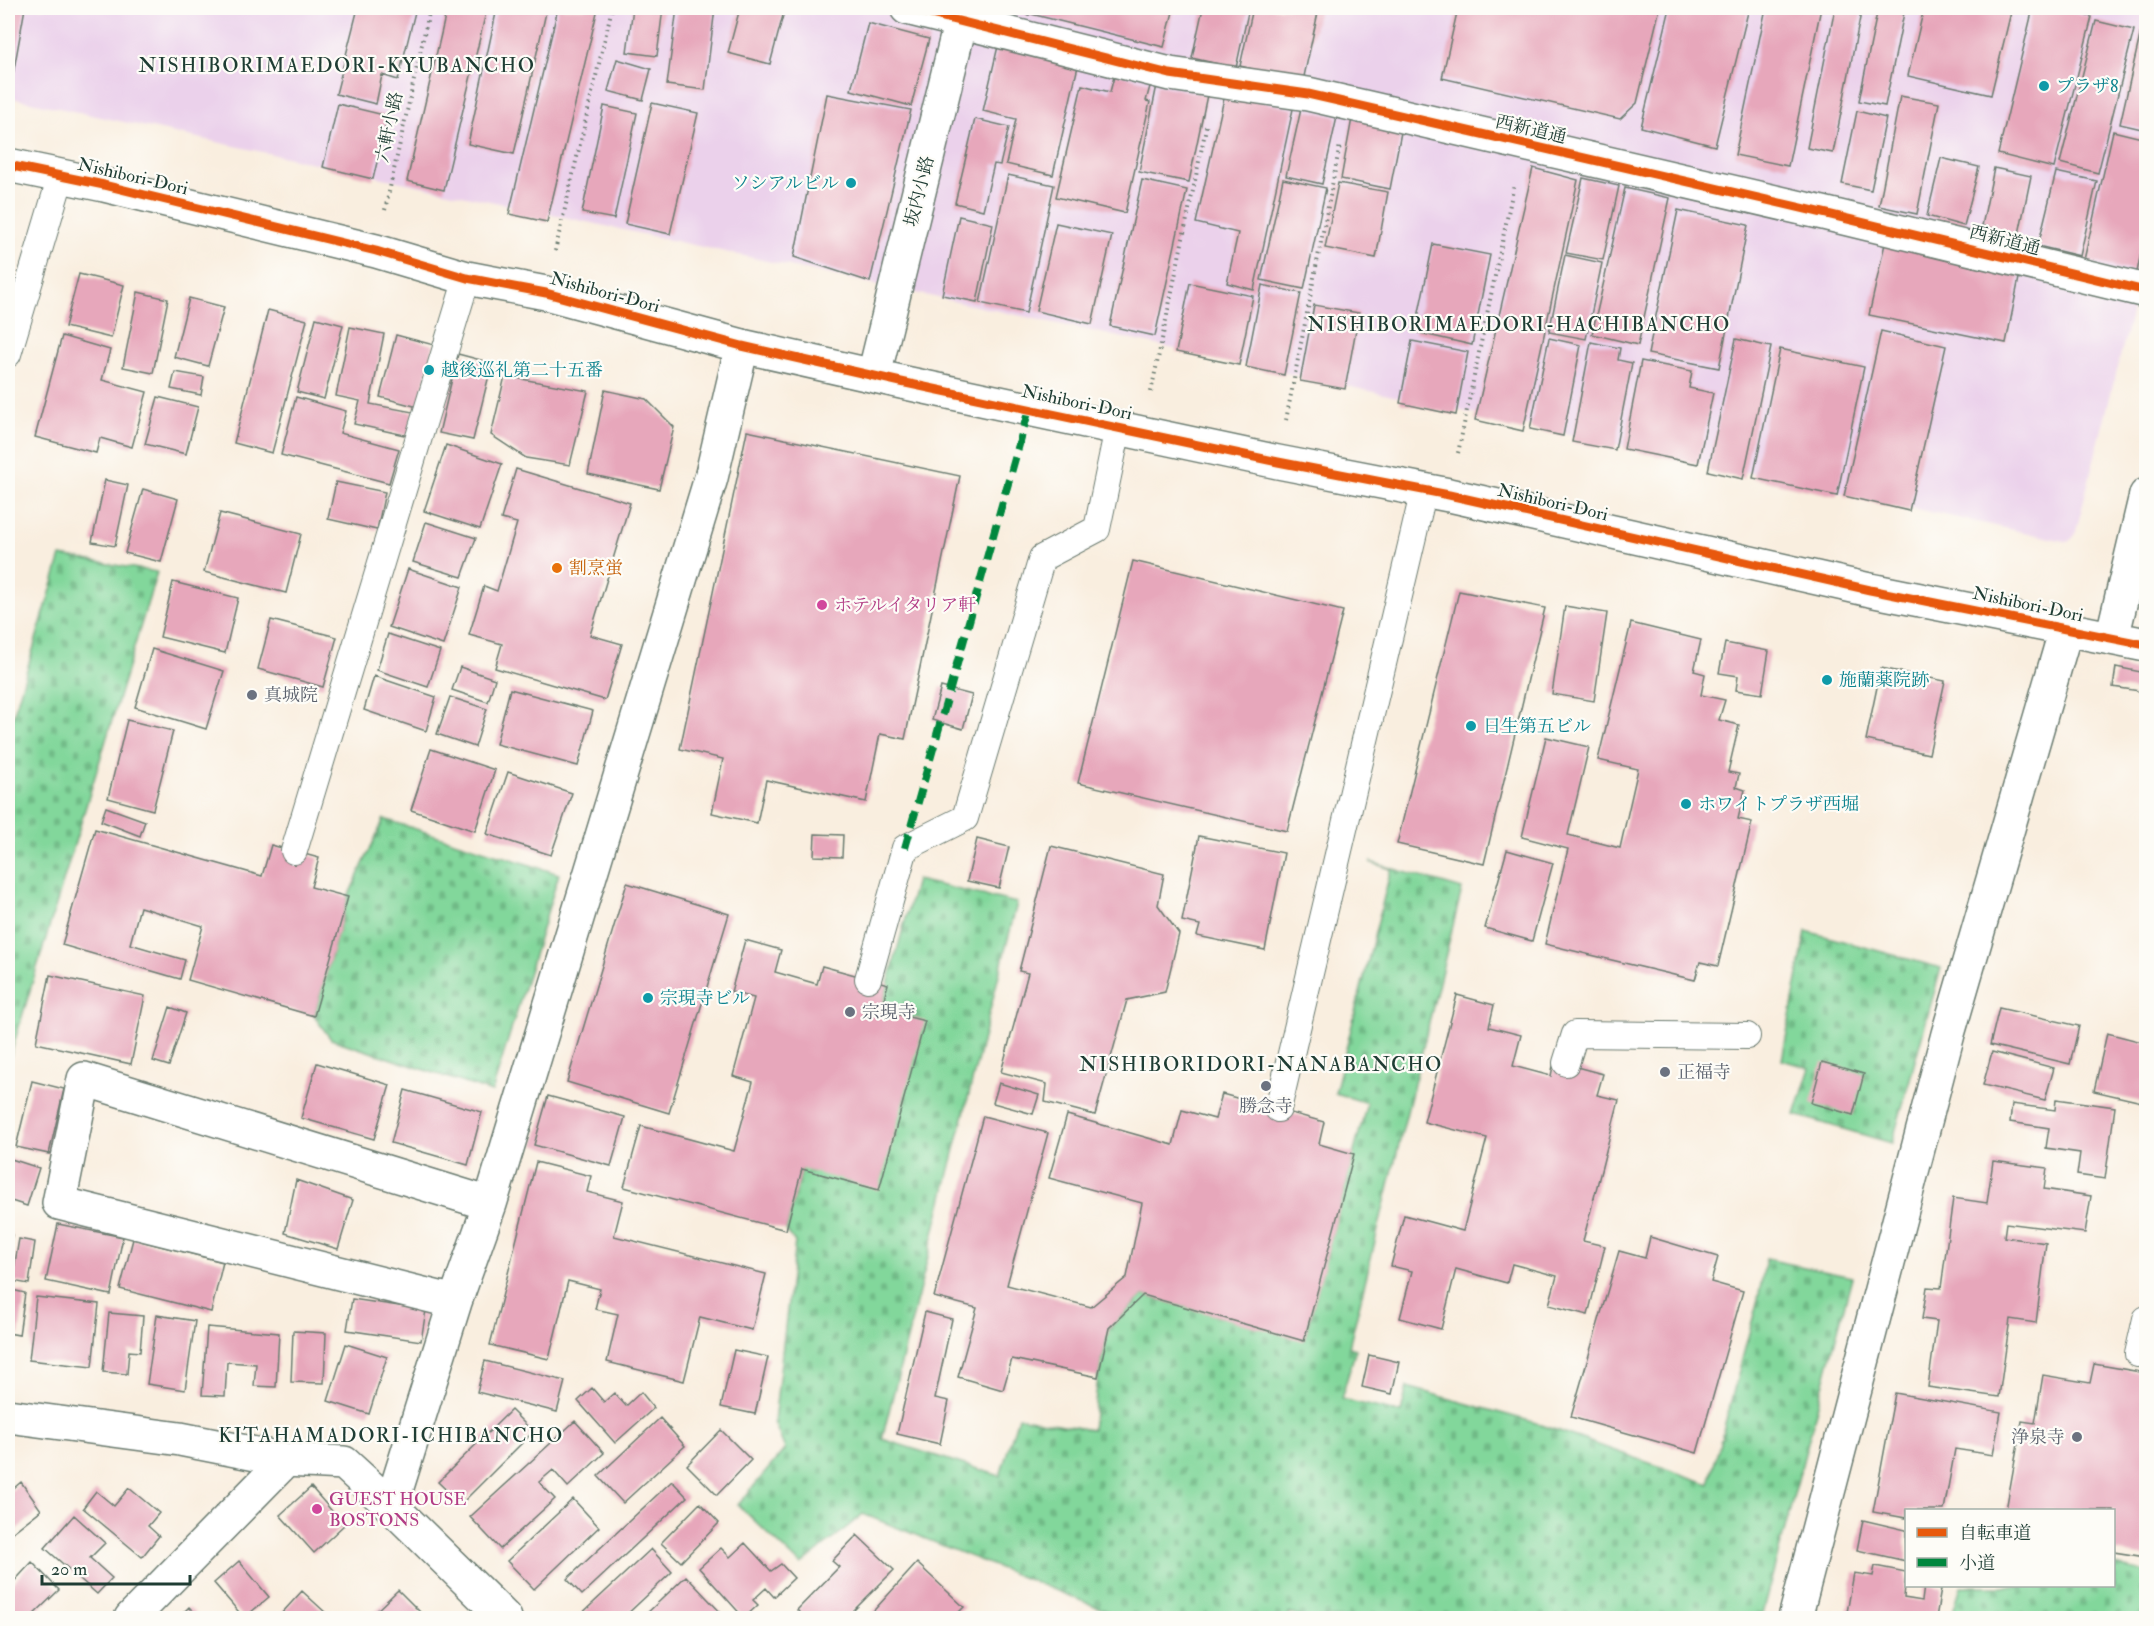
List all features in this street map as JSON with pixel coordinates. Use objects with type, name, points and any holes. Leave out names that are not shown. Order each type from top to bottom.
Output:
[{"type":"street","name":"西新道通","points":[[908,8],[963,14],[1170,74],[1308,94],[1823,213],[2146,291]]},
{"type":"street","name":"坂内小路","points":[[874,375],[963,14]]},
{"type":"street","name":"Nishibori-Dori","points":[[8,165],[376,252],[467,278],[546,293],[742,346],[1278,462],[1437,493],[1870,590],[2146,645]]},
{"type":"street","points":[[391,1506],[455,1302],[489,1204],[711,478],[742,346]]},
{"type":"street","points":[[2112,638],[2146,495]]},
{"type":"street","points":[[1795,1618],[1948,1034],[2066,629]]},
{"type":"street","points":[[455,1302],[59,1203],[84,1078],[489,1204]]},
{"type":"street","points":[[8,1416],[180,1439],[286,1460],[344,1463],[505,1618]]},
{"type":"street","points":[[131,1618],[286,1460]]},
{"type":"lane","points":[[8,354],[61,176]]},
{"type":"lane","points":[[294,851],[467,278]]},
{"type":"lane","points":[[868,979],[905,848],[964,818],[1042,558],[1097,529],[1131,430]]},
{"type":"lane","points":[[1278,1109],[1437,493]]},
{"type":"lane","points":[[1566,1063],[1575,1034],[1747,1036]]},
{"type":"lane","points":[[2138,1354],[2146,1319]]},
{"type":"path","points":[[546,293],[612,8]]},
{"type":"path","points":[[1131,430],[1215,81]]},
{"type":"path","points":[[1278,462],[1349,104]]},
{"type":"path","points":[[1437,493],[1523,144]]},
{"type":"shaded area","points":[[8,8],[2146,8],[2146,255],[2075,535],[2069,542],[8,97]]},
{"type":"green space","points":[[61,556],[157,572],[8,1063],[8,733]]},
{"type":"green space","points":[[384,819],[559,874],[492,1092],[331,1039],[314,1016],[348,897]]},
{"type":"green space","points":[[1370,862],[1462,889],[1349,1347],[1356,1349],[1341,1399],[1401,1413],[1407,1387],[1533,1422],[1709,1484],[1758,1299],[1766,1259],[1852,1277],[1761,1618],[1302,1618],[1289,1613],[1286,1618],[1125,1618],[863,1514],[801,1565],[738,1505],[785,1449],[774,1422],[795,1242],[786,1230],[802,1169],[881,1010],[916,880],[1017,903],[882,1439],[1000,1476],[1018,1417],[1092,1430],[1098,1377],[1109,1328],[1143,1295],[1304,1340],[1367,1103],[1335,1093],[1391,869]]},
{"type":"green space","points":[[1806,931],[1941,968],[1892,1143],[1795,1115],[1810,1068],[1782,1060]]},
{"type":"green space","points":[[2115,1566],[2146,1572],[2146,1618],[1951,1618],[1961,1587],[2115,1587]]},
{"type":"building","points":[[8,8],[25,8],[11,86],[8,85]]},
{"type":"building","points":[[358,8],[384,8],[415,12],[398,80],[382,75],[376,104],[336,94]]},
{"type":"building","points":[[447,8],[487,8],[444,190],[407,181]]},
{"type":"building","points":[[497,8],[547,8],[514,154],[468,144]]},
{"type":"building","points":[[558,8],[598,8],[547,222],[509,214]]},
{"type":"building","points":[[633,8],[663,8],[657,56],[627,52]]},
{"type":"building","points":[[677,8],[715,8],[705,90],[667,85]]},
{"type":"building","points":[[740,8],[785,8],[770,64],[728,53]]},
{"type":"building","points":[[1000,8],[1031,8],[1029,15]]},
{"type":"building","points":[[1033,8],[1174,8],[1164,47],[1031,14]]},
{"type":"building","points":[[1203,8],[1249,8],[1236,68],[1192,58]]},
{"type":"building","points":[[1253,8],[1319,8],[1303,81],[1240,66]]},
{"type":"building","points":[[1458,8],[1660,8],[1637,103],[1620,119],[1442,78]]},
{"type":"building","points":[[1670,8],[1691,8],[1709,12],[1710,8],[1749,8],[1715,146],[1641,127]]},
{"type":"building","points":[[1766,8],[1821,8],[1788,166],[1735,155]]},
{"type":"building","points":[[1835,8],[1862,8],[1833,153],[1807,148]]},
{"type":"building","points":[[1878,8],[1905,8],[1885,106],[1859,101]]},
{"type":"building","points":[[1924,8],[2012,8],[1991,95],[1908,76]]},
{"type":"building","name":"プラザ8","points":[[2033,8],[2056,8],[2092,17],[2054,168],[1998,154]]},
{"type":"building","points":[[2096,21],[2134,30],[2098,173],[2060,163]]},
{"type":"building","points":[[868,23],[929,39],[911,106],[851,90]]},
{"type":"building","points":[[2142,27],[2146,28],[2146,130],[2120,124]]},
{"type":"building","points":[[998,46],[1078,66],[1053,175],[1006,164],[1016,119],[983,111]]},
{"type":"building","points":[[617,59],[651,69],[643,100],[608,91]]},
{"type":"building","points":[[1115,73],[1151,83],[1146,101],[1150,102],[1125,213],[1056,197],[1082,85],[1110,92]]},
{"type":"building","points":[[1157,85],[1207,95],[1189,182],[1139,172]]},
{"type":"building","name":"ソシアルビル","points":[[827,94],[911,110],[870,282],[794,257]]},
{"type":"building","points":[[1225,94],[1293,109],[1254,290],[1227,283],[1238,233],[1196,223]]},
{"type":"building","points":[[1900,96],[1939,103],[1917,214],[1879,206]]},
{"type":"building","points":[[652,103],[698,113],[670,234],[625,224]]},
{"type":"building","points":[[338,104],[388,116],[373,179],[323,167]]},
{"type":"building","points":[[604,106],[637,113],[614,219],[582,213]]},
{"type":"building","points":[[1301,109],[1337,117],[1322,184],[1286,176]]},
{"type":"building","points":[[1857,111],[1886,118],[1871,190],[1842,184]]},
{"type":"building","points":[[1352,118],[1402,127],[1390,189],[1341,179]]},
{"type":"building","points":[[975,119],[1009,127],[1000,165],[994,164],[983,210],[955,203]]},
{"type":"building","points":[[2113,131],[2146,139],[2146,229],[2137,272],[2084,260]]},
{"type":"building","points":[[1941,158],[1979,167],[1964,226],[1927,216]]},
{"type":"building","points":[[1533,168],[1578,180],[1523,431],[1475,420]]},
{"type":"building","points":[[1994,168],[2031,176],[2019,234],[1982,226]]},
{"type":"building","points":[[2056,172],[2097,181],[2080,256],[2038,246]]},
{"type":"building","points":[[1008,175],[1054,185],[1026,313],[980,303]]},
{"type":"building","points":[[1583,178],[1619,186],[1603,260],[1566,253]]},
{"type":"building","points":[[1283,179],[1326,188],[1304,289],[1261,280]]},
{"type":"building","points":[[1142,180],[1187,190],[1155,336],[1110,326]]},
{"type":"building","points":[[1338,183],[1388,192],[1376,258],[1325,248]]},
{"type":"building","points":[[1625,188],[1670,198],[1638,345],[1592,334]]},
{"type":"building","points":[[1678,210],[1748,225],[1719,368],[1648,354]]},
{"type":"building","points":[[959,216],[993,224],[977,302],[942,295]]},
{"type":"building","points":[[1056,223],[1112,235],[1092,324],[1036,311]]},
{"type":"building","points":[[1886,239],[2021,268],[2006,343],[1869,315]]},
{"type":"building","points":[[1433,244],[1490,255],[1472,345],[1415,332]]},
{"type":"building","points":[[1565,255],[1602,263],[1586,339],[1549,332]]},
{"type":"building","points":[[79,274],[124,285],[111,338],[65,327]]},
{"type":"building","points":[[1190,283],[1253,296],[1239,365],[1176,352]]},
{"type":"building","points":[[1262,285],[1301,293],[1284,375],[1246,367]]},
{"type":"building","points":[[138,292],[168,299],[153,373],[123,367]]},
{"type":"building","points":[[189,298],[224,307],[208,366],[174,357]]},
{"type":"building","points":[[1314,305],[1359,313],[1345,389],[1300,381]]},
{"type":"building","points":[[268,310],[307,320],[272,453],[234,443]]},
{"type":"building","points":[[316,318],[343,325],[324,399],[297,392]]},
{"type":"building","points":[[350,327],[384,334],[370,404],[413,412],[409,436],[354,424],[360,401],[336,396]]},
{"type":"building","points":[[1881,331],[1946,346],[1909,511],[1844,496]]},
{"type":"building","points":[[396,335],[434,345],[418,407],[380,397]]},
{"type":"building","points":[[62,336],[110,350],[102,380],[147,392],[132,447],[100,438],[96,453],[35,437]]},
{"type":"building","points":[[1549,338],[1581,345],[1563,436],[1530,429]]},
{"type":"building","points":[[1736,339],[1771,347],[1743,479],[1708,471]]},
{"type":"building","points":[[1412,341],[1468,352],[1456,415],[1400,403]]},
{"type":"building","points":[[1591,342],[1620,348],[1618,360],[1632,363],[1615,450],[1572,442]]},
{"type":"building","points":[[1780,349],[1864,367],[1837,496],[1753,478]]},
{"type":"building","points":[[458,354],[492,363],[473,440],[439,433]]},
{"type":"building","points":[[1641,361],[1692,371],[1689,388],[1713,393],[1698,464],[1624,449]]},
{"type":"building","points":[[175,372],[204,377],[201,395],[171,389]]},
{"type":"building","points":[[505,376],[588,391],[570,465],[526,458],[491,435]]},
{"type":"building","points":[[605,390],[646,399],[674,427],[659,489],[588,474]]},
{"type":"building","points":[[158,397],[198,407],[186,454],[145,444]]},
{"type":"building","points":[[296,397],[346,411],[340,433],[399,449],[389,483],[281,455]]},
{"type":"building","name":"ホテルイタリア軒","points":[[747,431],[960,476],[905,739],[880,734],[866,802],[766,780],[757,823],[712,813],[723,759],[680,749]]},
{"type":"building","points":[[446,445],[502,464],[480,529],[424,511]]},
{"type":"building","name":"割烹蛍","points":[[516,469],[630,503],[590,635],[622,644],[605,700],[495,668],[502,644],[469,635],[484,586],[497,591],[517,523],[501,519]]},
{"type":"building","points":[[105,480],[128,485],[115,546],[92,542]]},
{"type":"building","points":[[336,482],[385,492],[377,530],[328,519]]},
{"type":"building","points":[[143,489],[178,499],[161,562],[125,553]]},
{"type":"building","points":[[220,513],[301,534],[286,593],[204,572]]},
{"type":"building","points":[[426,522],[476,538],[462,577],[413,562]]},
{"type":"building","points":[[1133,561],[1343,611],[1287,831],[1078,783]]},
{"type":"building","points":[[408,569],[462,587],[443,645],[389,627]]},
{"type":"building","points":[[173,582],[238,598],[225,653],[160,637]]},
{"type":"building","name":"日生第五ビル","points":[[1459,591],[1545,608],[1484,864],[1397,844]]},
{"type":"building","points":[[1565,606],[1607,613],[1594,701],[1552,694]]},
{"type":"building","points":[[271,620],[337,637],[323,687],[258,669]]},
{"type":"building","name":"ホワイトプラザ西堀","points":[[1631,623],[1701,640],[1694,671],[1705,674],[1701,695],[1725,700],[1719,720],[1739,725],[1728,772],[1739,774],[1736,787],[1745,790],[1738,819],[1752,822],[1718,966],[1700,962],[1695,980],[1545,944],[1568,849],[1522,837],[1546,737],[1589,747],[1568,835],[1620,848],[1638,769],[1598,760]]},
{"type":"building","points":[[388,634],[440,651],[428,687],[377,670]]},
{"type":"building","points":[[1725,643],[1769,651],[1762,694],[1736,690],[1738,676],[1719,673]]},
{"type":"building","points":[[152,649],[224,671],[206,729],[135,707]]},
{"type":"building","points":[[460,667],[495,679],[488,702],[452,690]]},
{"type":"building","points":[[2116,667],[2146,673],[2146,692],[2113,687]]},
{"type":"building","points":[[1881,668],[1945,681],[1929,754],[1866,740]]},
{"type":"building","points":[[374,676],[436,697],[426,731],[364,710]]},
{"type":"building","points":[[941,687],[972,695],[963,729],[932,720]]},
{"type":"building","points":[[510,689],[593,711],[578,766],[496,744]]},
{"type":"building","points":[[450,697],[487,709],[475,747],[437,734]]},
{"type":"building","points":[[127,720],[173,731],[153,810],[108,798]]},
{"type":"building","points":[[431,749],[495,770],[475,831],[411,810]]},
{"type":"building","points":[[508,772],[572,793],[551,855],[487,834]]},
{"type":"building","points":[[106,807],[145,821],[140,836],[101,821]]},
{"type":"building","points":[[95,829],[262,876],[271,845],[319,858],[311,887],[348,897],[314,1016],[188,980],[203,926],[140,907],[130,944],[185,960],[180,979],[62,945]]},
{"type":"building","points":[[815,834],[843,835],[842,857],[814,856]]},
{"type":"building","points":[[1199,836],[1284,853],[1265,950],[1197,936],[1200,925],[1182,921]]},
{"type":"building","points":[[977,839],[1009,847],[999,888],[967,881]]},
{"type":"building","points":[[1051,846],[1164,874],[1158,905],[1179,934],[1165,992],[1127,1000],[1095,1115],[1045,1102],[1047,1084],[1001,1072],[1028,973],[1019,971]]},
{"type":"building","points":[[1507,850],[1553,863],[1532,941],[1485,928]]},
{"type":"building","name":"宗現寺ビル","points":[[627,883],[729,914],[669,1113],[567,1082]]},
{"type":"building","points":[[745,940],[781,950],[775,972],[817,984],[822,966],[888,984],[881,1010],[925,1021],[879,1190],[802,1169],[786,1230],[624,1187],[641,1126],[734,1151],[753,1082],[733,1076],[754,998],[731,992]]},
{"type":"building","points":[[50,975],[145,996],[131,1064],[36,1043]]},
{"type":"building","points":[[1457,995],[1494,1005],[1489,1027],[1521,1035],[1513,1066],[1551,1076],[1554,1061],[1603,1074],[1597,1095],[1619,1100],[1583,1241],[1605,1246],[1588,1315],[1549,1305],[1557,1276],[1512,1264],[1507,1283],[1456,1269],[1441,1329],[1400,1318],[1412,1271],[1391,1266],[1404,1215],[1463,1231],[1487,1138],[1424,1122]]},
{"type":"building","points":[[170,1007],[186,1013],[169,1066],[153,1061]]},
{"type":"building","points":[[1999,1008],[2079,1026],[2070,1064],[1990,1045]]},
{"type":"building","points":[[2107,1033],[2146,1043],[2146,1103],[2094,1091]]},
{"type":"building","points":[[1992,1052],[2054,1068],[2045,1100],[1983,1085]]},
{"type":"building","points":[[1822,1062],[1864,1074],[1853,1115],[1811,1103]]},
{"type":"building","points":[[317,1063],[390,1085],[374,1139],[301,1118]]},
{"type":"building","points":[[32,1081],[64,1089],[49,1154],[16,1147]]},
{"type":"building","points":[[999,1083],[1039,1095],[1033,1114],[993,1103]]},
{"type":"building","points":[[405,1090],[482,1112],[468,1165],[391,1143]]},
{"type":"building","points":[[1222,1094],[1324,1122],[1319,1144],[1354,1154],[1304,1341],[1143,1295],[1109,1328],[1098,1377],[1012,1359],[1003,1390],[958,1377],[977,1308],[934,1297],[983,1116],[1048,1133],[1007,1285],[1091,1307],[1127,1277],[1142,1203],[1049,1178],[1067,1115],[1173,1145],[1182,1110],[1215,1119]]},
{"type":"building","points":[[548,1096],[625,1117],[611,1166],[534,1145]]},
{"type":"building","points":[[2056,1099],[2115,1107],[2105,1179],[2077,1175],[2080,1153],[2046,1148],[2049,1128],[2010,1122],[2012,1104],[2055,1110]]},
{"type":"building","points":[[8,1158],[39,1168],[27,1206],[8,1200]]},
{"type":"building","points":[[1993,1161],[2047,1168],[2044,1189],[2091,1196],[2085,1233],[2006,1223],[2004,1237],[2046,1243],[2036,1323],[2010,1319],[1999,1397],[1928,1387],[1937,1321],[1922,1319],[1927,1287],[1941,1288],[1953,1198],[1987,1203]]},
{"type":"building","points":[[536,1162],[591,1176],[587,1192],[623,1201],[614,1236],[766,1274],[752,1330],[700,1317],[684,1381],[607,1362],[618,1314],[595,1309],[600,1289],[568,1281],[549,1359],[490,1345]]},
{"type":"building","points":[[296,1180],[353,1200],[338,1249],[285,1233]]},
{"type":"building","points":[[58,1224],[123,1237],[111,1295],[46,1281]]},
{"type":"building","points":[[8,1234],[12,1235],[8,1251]]},
{"type":"building","points":[[1650,1237],[1718,1257],[1711,1282],[1743,1291],[1697,1453],[1571,1417],[1619,1251],[1645,1258]]},
{"type":"building","points":[[19,1239],[35,1242],[29,1284],[12,1281]]},
{"type":"building","points":[[133,1239],[223,1262],[211,1312],[120,1289]]},
{"type":"building","points":[[8,1289],[25,1293],[19,1335],[8,1333]]},
{"type":"building","points":[[36,1297],[99,1304],[92,1367],[29,1360]]},
{"type":"building","points":[[352,1299],[426,1310],[421,1341],[347,1330]]},
{"type":"building","points":[[925,1312],[952,1319],[935,1398],[949,1401],[940,1444],[897,1434]]},
{"type":"building","points":[[109,1313],[143,1316],[140,1352],[129,1351],[127,1374],[103,1372]]},
{"type":"building","points":[[157,1315],[195,1321],[185,1390],[147,1384]]},
{"type":"building","points":[[207,1327],[279,1333],[276,1387],[254,1386],[256,1364],[227,1362],[225,1396],[202,1395]]},
{"type":"building","points":[[293,1331],[326,1333],[324,1383],[291,1382]]},
{"type":"building","points":[[346,1344],[387,1357],[369,1414],[328,1401]]},
{"type":"building","points":[[734,1350],[768,1357],[755,1414],[721,1407]]},
{"type":"building","points":[[1369,1355],[1399,1362],[1392,1394],[1362,1387]]},
{"type":"building","points":[[485,1361],[565,1381],[557,1412],[477,1392]]},
{"type":"building","points":[[2094,1364],[2146,1373],[2146,1557],[2115,1552],[2115,1509],[2006,1509],[2022,1421],[2035,1423],[2043,1375],[2090,1383]]},
{"type":"building","points":[[592,1388],[604,1402],[614,1393],[626,1406],[641,1392],[654,1408],[615,1443],[578,1401]]},
{"type":"building","points":[[1895,1393],[2001,1412],[1993,1455],[1955,1449],[1944,1509],[1905,1509],[1905,1518],[1873,1512]]},
{"type":"building","points":[[511,1410],[533,1432],[461,1504],[438,1482]]},
{"type":"building","points":[[660,1418],[685,1446],[623,1503],[598,1476]]},
{"type":"building","points":[[575,1421],[604,1453],[568,1487],[553,1470],[539,1482],[555,1499],[500,1549],[470,1517]]},
{"type":"building","points":[[721,1430],[751,1460],[717,1495],[687,1465]]},
{"type":"building","points":[[672,1481],[687,1497],[582,1595],[567,1579]]},
{"type":"building","points":[[21,1482],[41,1510],[8,1536],[8,1493]]},
{"type":"building","points":[[311,1487],[344,1525],[314,1553],[280,1515]]},
{"type":"building","points":[[129,1488],[159,1513],[148,1526],[159,1536],[142,1557],[83,1508],[96,1491],[114,1506]]},
{"type":"building","points":[[573,1499],[599,1527],[534,1589],[507,1561]]},
{"type":"building","points":[[700,1503],[719,1523],[681,1562],[661,1543]]},
{"type":"building","points":[[74,1515],[105,1543],[90,1558],[112,1578],[97,1594],[45,1548]]},
{"type":"building","points":[[1863,1520],[1905,1530],[1905,1561],[1857,1550]]},
{"type":"building","points":[[857,1535],[894,1570],[846,1618],[805,1618],[797,1610],[839,1567],[832,1561]]},
{"type":"building","points":[[745,1543],[771,1571],[781,1564],[794,1578],[774,1597],[766,1588],[753,1600],[758,1605],[744,1618],[699,1568],[721,1548],[730,1557]]},
{"type":"building","points":[[651,1549],[672,1572],[623,1618],[577,1618]]},
{"type":"building","points":[[239,1561],[269,1597],[244,1618],[214,1583]]},
{"type":"building","points":[[32,1562],[59,1590],[30,1618],[8,1618],[8,1588]]},
{"type":"building","points":[[917,1563],[964,1607],[953,1618],[867,1618]]},
{"type":"building","points":[[1875,1566],[1905,1572],[1904,1598],[1922,1601],[1924,1587],[1941,1589],[1936,1618],[1846,1618],[1854,1573],[1873,1576]]},
{"type":"building","points":[[686,1576],[726,1618],[642,1618]]},
{"type":"building","points":[[398,1590],[421,1613],[416,1618],[369,1618]]},
{"type":"building","points":[[302,1591],[326,1613],[322,1618],[288,1618],[282,1613]]},
{"type":"building","points":[[189,1607],[200,1618],[178,1618]]},
{"type":"marked path","points":[[905,848],[1029,409]]},
{"type":"cycle path","points":[[907,8],[1170,74],[1308,94],[1823,213],[2146,291]]},
{"type":"cycle path","points":[[8,165],[104,185],[376,251],[467,278],[546,293],[742,346],[901,382],[1278,462],[1449,495],[1870,590],[2146,645]]},
{"type":"place","name":"プラザ8","points":[[2044,86]]},
{"type":"place","name":"ソシアルビル","points":[[851,183]]},
{"type":"place","name":"越後巡礼第二十五番","points":[[429,370]]},
{"type":"place","name":"割烹蛍","points":[[557,568]]},
{"type":"place","name":"ホテルイタリア軒","points":[[822,605]]},
{"type":"place","name":"施蘭薬院跡","points":[[1827,680]]},
{"type":"place","name":"真城院","points":[[252,695]]},
{"type":"place","name":"日生第五ビル","points":[[1471,726]]},
{"type":"place","name":"ホワイトプラザ西堀","points":[[1686,804]]},
{"type":"place","name":"宗現寺ビル","points":[[648,998]]},
{"type":"place","name":"宗現寺","points":[[850,1012]]},
{"type":"place","name":"正福寺","points":[[1665,1072]]},
{"type":"place","name":"勝念寺","points":[[1266,1086]]},
{"type":"place","name":"浄泉寺","points":[[2077,1437]]},
{"type":"place","name":"GUEST HOUSE BOSTONS","points":[[317,1509]]},
{"type":"district","name":"NISHIBORIMAEDORI-KYUBANCHO","points":[[337,65]]},
{"type":"district","name":"NISHIBORIMAEDORI-HACHIBANCHO","points":[[1519,324]]},
{"type":"district","name":"NISHIBORIDORI-NANABANCHO","points":[[1261,1064]]},
{"type":"district","name":"KITAHAMADORI-ICHIBANCHO","points":[[391,1435]]}]
